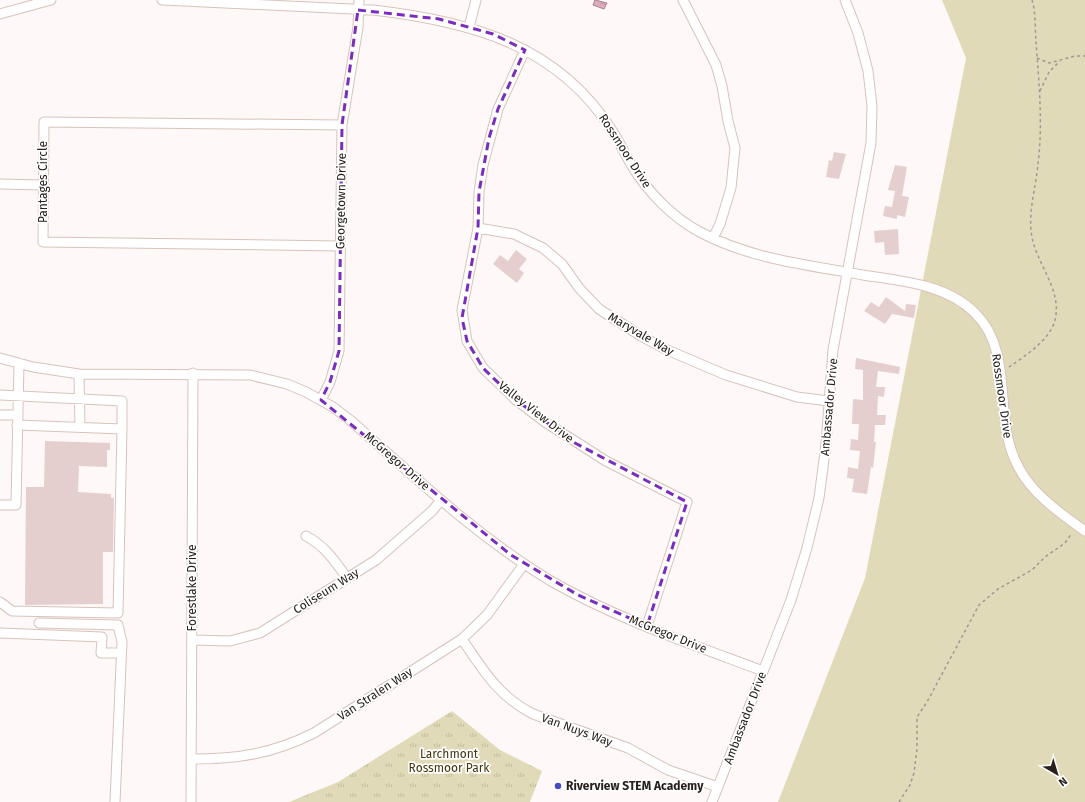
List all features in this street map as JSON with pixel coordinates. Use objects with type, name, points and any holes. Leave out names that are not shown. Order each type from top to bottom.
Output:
[{"type":"street","points":[[0,14],[51,0]]},
{"type":"street","name":"Rossmoor Drive","points":[[162,0],[358,10],[406,14],[469,27],[492,34],[525,50],[562,73],[588,98],[614,133],[639,176],[658,199],[690,226],[732,248],[755,255],[918,284],[957,299],[970,307],[984,322],[993,342],[1000,374],[1008,437],[1022,475],[1037,492],[1085,531]]},
{"type":"street","name":"Georgetown Drive","points":[[321,400],[330,382],[339,351],[342,125],[355,49],[359,0]]},
{"type":"street","points":[[469,27],[476,0]]},
{"type":"street","points":[[682,0],[716,65],[735,148],[732,188],[720,224],[713,238]]},
{"type":"street","name":"Ambassador Drive","points":[[712,802],[791,600],[807,548],[824,467],[833,350],[871,143],[872,112],[870,84],[865,55],[845,0]]},
{"type":"street","name":"Valley View Drive","points":[[525,50],[498,109],[489,138],[479,192],[478,228],[462,310],[462,318],[467,341],[482,368],[516,400],[575,443],[606,461],[687,502],[647,626]]},
{"type":"street","name":"Pantages Circle","points":[[340,246],[43,242],[44,122],[342,125]]},
{"type":"street","points":[[0,184],[44,185]]},
{"type":"street","name":"Maryvale Way","points":[[478,228],[514,234],[542,248],[562,264],[579,288],[599,309],[665,349],[726,375],[797,397],[829,401]]},
{"type":"street","name":"McGregor Drive","points":[[0,358],[56,372],[79,374],[231,373],[263,377],[286,384],[321,400],[350,420],[474,528],[524,564],[578,595],[647,626],[763,671]]},
{"type":"street","points":[[0,505],[16,505],[19,363]]},
{"type":"street","name":"Forestlake Drive","points":[[190,802],[193,373]]},
{"type":"street","points":[[79,374],[80,427]]},
{"type":"street","points":[[0,395],[122,401],[118,613],[12,611],[0,602]]},
{"type":"street","points":[[0,414],[18,415]]},
{"type":"street","points":[[17,425],[122,429]]},
{"type":"street","name":"Coliseum Way","points":[[192,640],[230,641],[253,636],[347,578],[391,548],[432,511],[441,500]]},
{"type":"street","points":[[306,536],[327,551],[347,578]]},
{"type":"street","name":"Van Stralen Way","points":[[191,759],[223,759],[250,756],[276,750],[314,733],[462,639],[487,615],[524,564]]},
{"type":"street","points":[[39,623],[118,625],[122,642],[115,802]]},
{"type":"street","points":[[0,633],[102,637],[101,653],[121,653]]},
{"type":"street","name":"Van Nuys Way","points":[[462,639],[493,684],[520,707],[533,714],[628,748],[668,770],[718,787]]},
{"type":"path","points":[[1000,374],[1033,349],[1051,329],[1055,320],[1055,298],[1038,255],[1031,232],[1031,212],[1039,162],[1040,91],[1032,0]]},
{"type":"path","points":[[1037,58],[1049,64],[1075,56],[1085,56]]},
{"type":"path","points":[[1040,91],[1049,72],[1060,61]]},
{"type":"path","points":[[899,802],[910,785],[914,773],[917,748],[917,717],[928,702],[979,605],[998,589],[1032,570],[1045,557],[1064,543],[1076,524]]},
{"type":"highlighted area","points":[[358,10],[439,19],[493,34],[525,50],[498,109],[489,138],[479,192],[478,228],[462,318],[467,341],[483,368],[516,400],[575,443],[687,502],[647,626],[578,595],[511,555],[321,400],[330,382],[339,351],[342,125]]},
{"type":"green space","points":[[942,0],[1085,0],[1085,802],[778,802],[865,578],[966,58]]},
{"type":"green space","name":"Larchmont Rossmoor Park","points":[[452,711],[500,750],[542,771],[530,802],[289,802],[338,782]]},
{"type":"water","points":[[595,0],[607,3],[604,9],[593,5]]},
{"type":"building","points":[[834,152],[846,154],[839,179],[826,177],[829,160],[832,161]]},
{"type":"building","points":[[895,165],[907,167],[902,196],[909,197],[905,217],[897,215],[897,219],[883,216],[885,206],[892,207],[895,191],[888,190]]},
{"type":"building","points":[[898,229],[899,254],[885,255],[884,242],[875,243],[874,231]]},
{"type":"building","points":[[516,250],[527,259],[519,269],[524,273],[517,283],[493,264],[500,255],[508,261]]},
{"type":"building","points":[[886,297],[905,311],[906,304],[916,305],[914,318],[892,314],[885,324],[864,311],[871,302],[879,307]]},
{"type":"building","points":[[856,358],[900,367],[899,374],[878,371],[876,387],[885,387],[884,397],[878,396],[877,415],[886,415],[885,425],[875,425],[874,442],[876,442],[873,468],[871,467],[867,494],[852,492],[854,479],[847,478],[848,467],[858,469],[860,451],[850,450],[851,439],[858,440],[859,424],[852,424],[853,399],[863,400],[863,370],[855,369]]},
{"type":"building","points":[[45,441],[110,443],[110,450],[107,450],[107,467],[79,466],[78,492],[111,494],[111,498],[114,498],[113,552],[103,552],[103,604],[25,605],[26,487],[44,487]]},
{"type":"place","name":"Riverview STEM Academy","points":[[558,786]]}]
